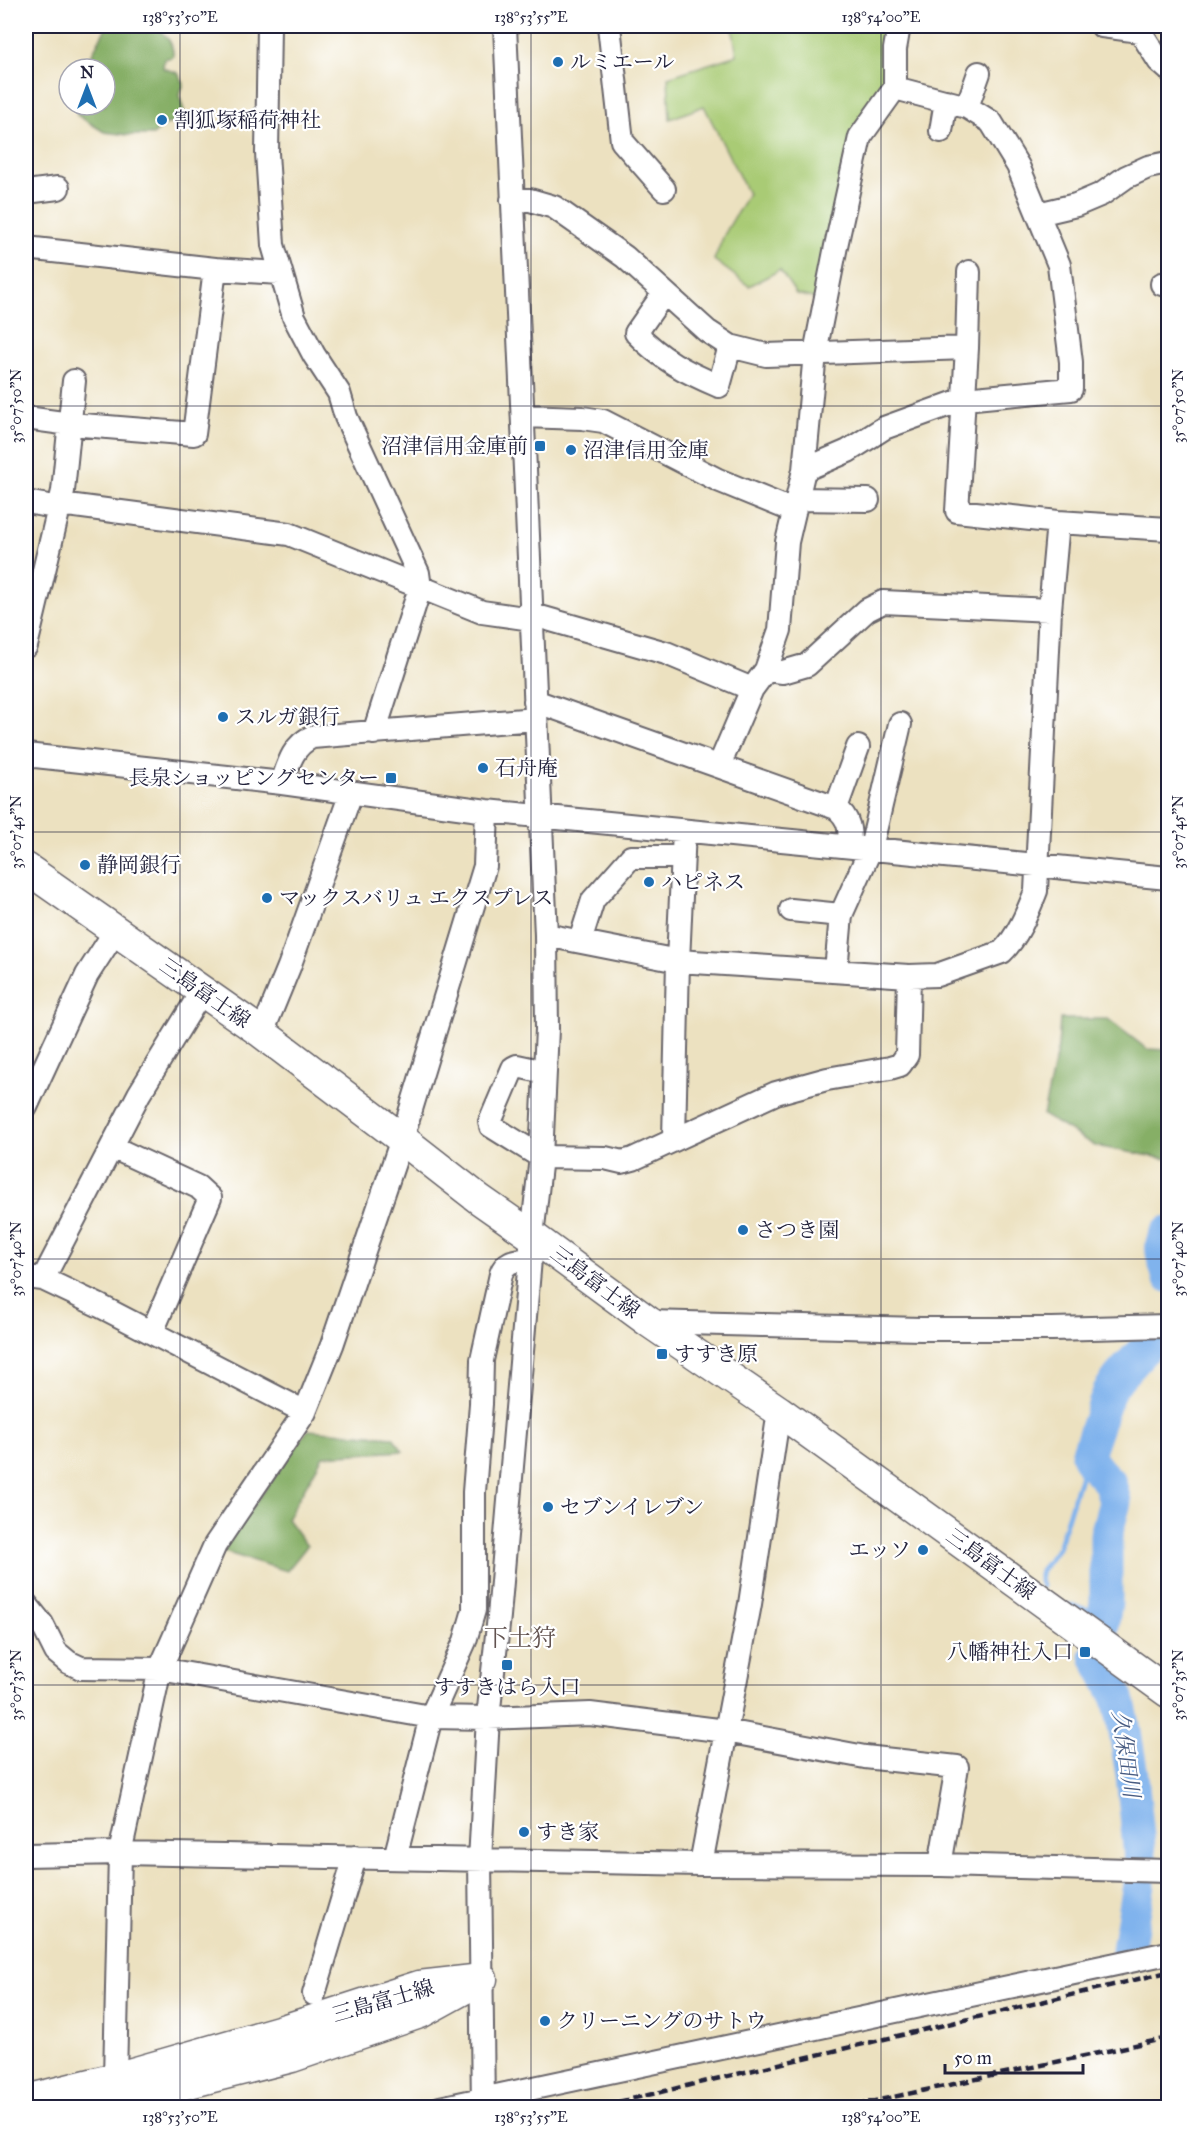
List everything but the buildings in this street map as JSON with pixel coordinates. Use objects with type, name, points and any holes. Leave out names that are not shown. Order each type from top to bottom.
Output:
[{"type":"main road","name":"三島富士線","points":[[26,868],[262,1033],[402,1138],[478,1199],[532,1248],[648,1322],[779,1411],[1168,1692]]},
{"type":"main road","name":"三島富士線","points":[[26,2100],[107,2099],[292,2057],[420,2013],[482,1979]]},
{"type":"street","points":[[269,26],[268,181],[273,245],[280,273],[294,317],[314,355],[339,393],[346,417],[418,573],[420,588],[374,733]]},
{"type":"street","points":[[483,2102],[480,1860],[488,1718],[541,1157],[547,1029],[546,935],[505,26]]},
{"type":"street","points":[[609,26],[621,141],[664,189]]},
{"type":"street","points":[[719,766],[752,690],[766,670],[780,630],[787,542],[804,470],[815,353],[860,137],[895,88],[895,49],[899,26]]},
{"type":"street","points":[[1102,26],[1147,28],[1159,61],[1168,69]]},
{"type":"street","points":[[941,131],[979,73]]},
{"type":"street","points":[[804,470],[848,451],[884,428],[964,399],[1071,389],[1071,362],[1059,265],[1018,165],[992,122],[957,104],[895,88]]},
{"type":"street","points":[[1038,214],[1076,205],[1102,194],[1126,177],[1148,167],[1168,163]]},
{"type":"street","points":[[26,192],[58,188]]},
{"type":"street","points":[[512,200],[530,200],[554,207],[625,257],[706,331],[730,346],[765,355],[967,348]]},
{"type":"street","points":[[26,248],[215,269],[280,273]]},
{"type":"street","points":[[26,418],[70,424],[194,434],[215,269]]},
{"type":"street","points":[[969,272],[957,512],[1058,522],[1168,529]]},
{"type":"street","points":[[664,293],[636,333],[654,352],[687,372],[719,386],[730,346]]},
{"type":"street","points":[[26,646],[60,504],[74,381]]},
{"type":"street","points":[[523,416],[582,417],[603,421],[622,433],[718,480],[795,505],[868,500]]},
{"type":"street","points":[[26,502],[49,506],[60,504],[289,534],[482,612],[531,616],[666,653],[752,690]]},
{"type":"street","points":[[546,935],[678,960],[909,976],[937,975],[1002,952],[1008,946],[1036,891],[1050,610],[1058,522]]},
{"type":"street","points":[[766,670],[783,672],[807,665],[867,610],[883,602],[1050,610]]},
{"type":"street","points":[[282,783],[300,742],[312,737],[374,733],[536,710],[719,766],[836,808],[842,813],[861,847]]},
{"type":"street","points":[[836,971],[841,915],[900,724]]},
{"type":"street","points":[[836,808],[858,747]]},
{"type":"street","points":[[26,755],[282,783],[487,811],[1168,878]]},
{"type":"street","points":[[262,1033],[289,967],[351,793]]},
{"type":"street","points":[[107,2099],[120,1853],[160,1669],[214,1545],[305,1412],[332,1345],[402,1138],[485,866],[487,811]]},
{"type":"street","points":[[674,1139],[678,960],[684,831]]},
{"type":"street","points":[[580,942],[593,900],[631,857],[683,857]]},
{"type":"street","points":[[792,910],[841,915]]},
{"type":"street","points":[[26,1107],[87,975],[116,930]]},
{"type":"street","points":[[545,1072],[517,1066],[513,1068],[490,1122],[491,1126],[541,1157],[605,1158],[621,1162],[776,1094],[827,1079],[900,1065],[907,1055],[909,976]]},
{"type":"street","points":[[202,991],[139,1094],[112,1147],[34,1278],[152,1332],[305,1412]]},
{"type":"street","points":[[112,1147],[198,1187],[210,1198],[152,1332]]},
{"type":"street","points":[[394,1858],[431,1717],[465,1641],[474,1610],[474,1492],[482,1360],[501,1274],[504,1265],[532,1248]]},
{"type":"street","points":[[648,1322],[921,1329],[1168,1326]]},
{"type":"street","points":[[701,1864],[750,1604],[779,1411]]},
{"type":"street","points":[[26,1604],[42,1624],[56,1652],[68,1662],[81,1668],[160,1669],[431,1717],[488,1718],[590,1714],[726,1731],[865,1757],[957,1767],[940,1865]]},
{"type":"street","points":[[26,1855],[120,1853],[701,1864],[940,1865],[1168,1871]]},
{"type":"street","points":[[314,1994],[355,1857]]},
{"type":"street","points":[[441,2108],[483,2102],[1168,1953]]},
{"type":"green space","points":[[107,26],[156,26],[166,36],[172,47],[173,57],[164,59],[163,68],[178,73],[184,84],[179,95],[185,114],[183,122],[166,124],[153,135],[128,135],[104,132],[80,117],[117,117],[117,57],[90,57]]},
{"type":"green space","points":[[732,26],[902,26],[890,84],[855,139],[826,301],[796,294],[780,270],[749,286],[714,260],[724,235],[748,194],[704,106],[670,119],[668,77],[737,55]]},
{"type":"green space","points":[[1060,1019],[1108,1019],[1147,1049],[1168,1050],[1168,1159],[1095,1146],[1043,1115],[1058,1047]]},
{"type":"green space","points":[[308,1430],[393,1437],[403,1451],[323,1456],[287,1519],[307,1546],[287,1571],[221,1551]]},
{"type":"waterway","name":"久保田川","points":[[1168,1232],[1161,1248],[1168,1276]]},
{"type":"waterway","name":"久保田川","points":[[1102,1628],[1106,1602],[1106,1535],[1115,1502],[1110,1483],[1092,1464],[1087,1455],[1109,1391],[1155,1337]]},
{"type":"waterway","points":[[1042,1586],[1040,1572],[1058,1548],[1087,1455]]},
{"type":"waterway","points":[[1069,1605],[1105,1614]]},
{"type":"waterway","name":"久保田川","points":[[1096,1656],[1118,1698],[1123,1720],[1132,1775],[1140,1857]]},
{"type":"waterway","name":"久保田川","points":[[1128,1950],[1139,1885]]},
{"type":"railway","points":[[593,2108],[1168,1972]]},
{"type":"railway","points":[[842,2108],[1168,2038]]},
{"type":"place","name":"ルミエール","points":[[558,62]]},
{"type":"place","name":"割狐塚稲荷神社","points":[[162,120]]},
{"type":"place","name":"沼津信用金庫前","points":[[540,446]]},
{"type":"place","name":"沼津信用金庫","points":[[571,450]]},
{"type":"place","name":"スルガ銀行","points":[[223,717]]},
{"type":"place","name":"石舟庵","points":[[483,768]]},
{"type":"place","name":"長泉ショッピングセンター","points":[[391,778]]},
{"type":"place","name":"静岡銀行","points":[[85,865]]},
{"type":"place","name":"ハピネス","points":[[649,882]]},
{"type":"place","name":"マックスバリュ エクスプレス","points":[[267,898]]},
{"type":"place","name":"さつき園","points":[[743,1230]]},
{"type":"place","name":"すすき原","points":[[662,1354]]},
{"type":"place","name":"セブンイレブン","points":[[548,1507]]},
{"type":"place","name":"エッソ","points":[[923,1550]]},
{"type":"place","name":"八幡神社入口","points":[[1085,1652]]},
{"type":"place","name":"すすきはら入口","points":[[507,1665]]},
{"type":"place","name":"すき家","points":[[524,1832]]},
{"type":"place","name":"クリーニングのサトウ","points":[[545,2021]]},
{"type":"district","name":"下土狩","points":[[520,1638]]}]
